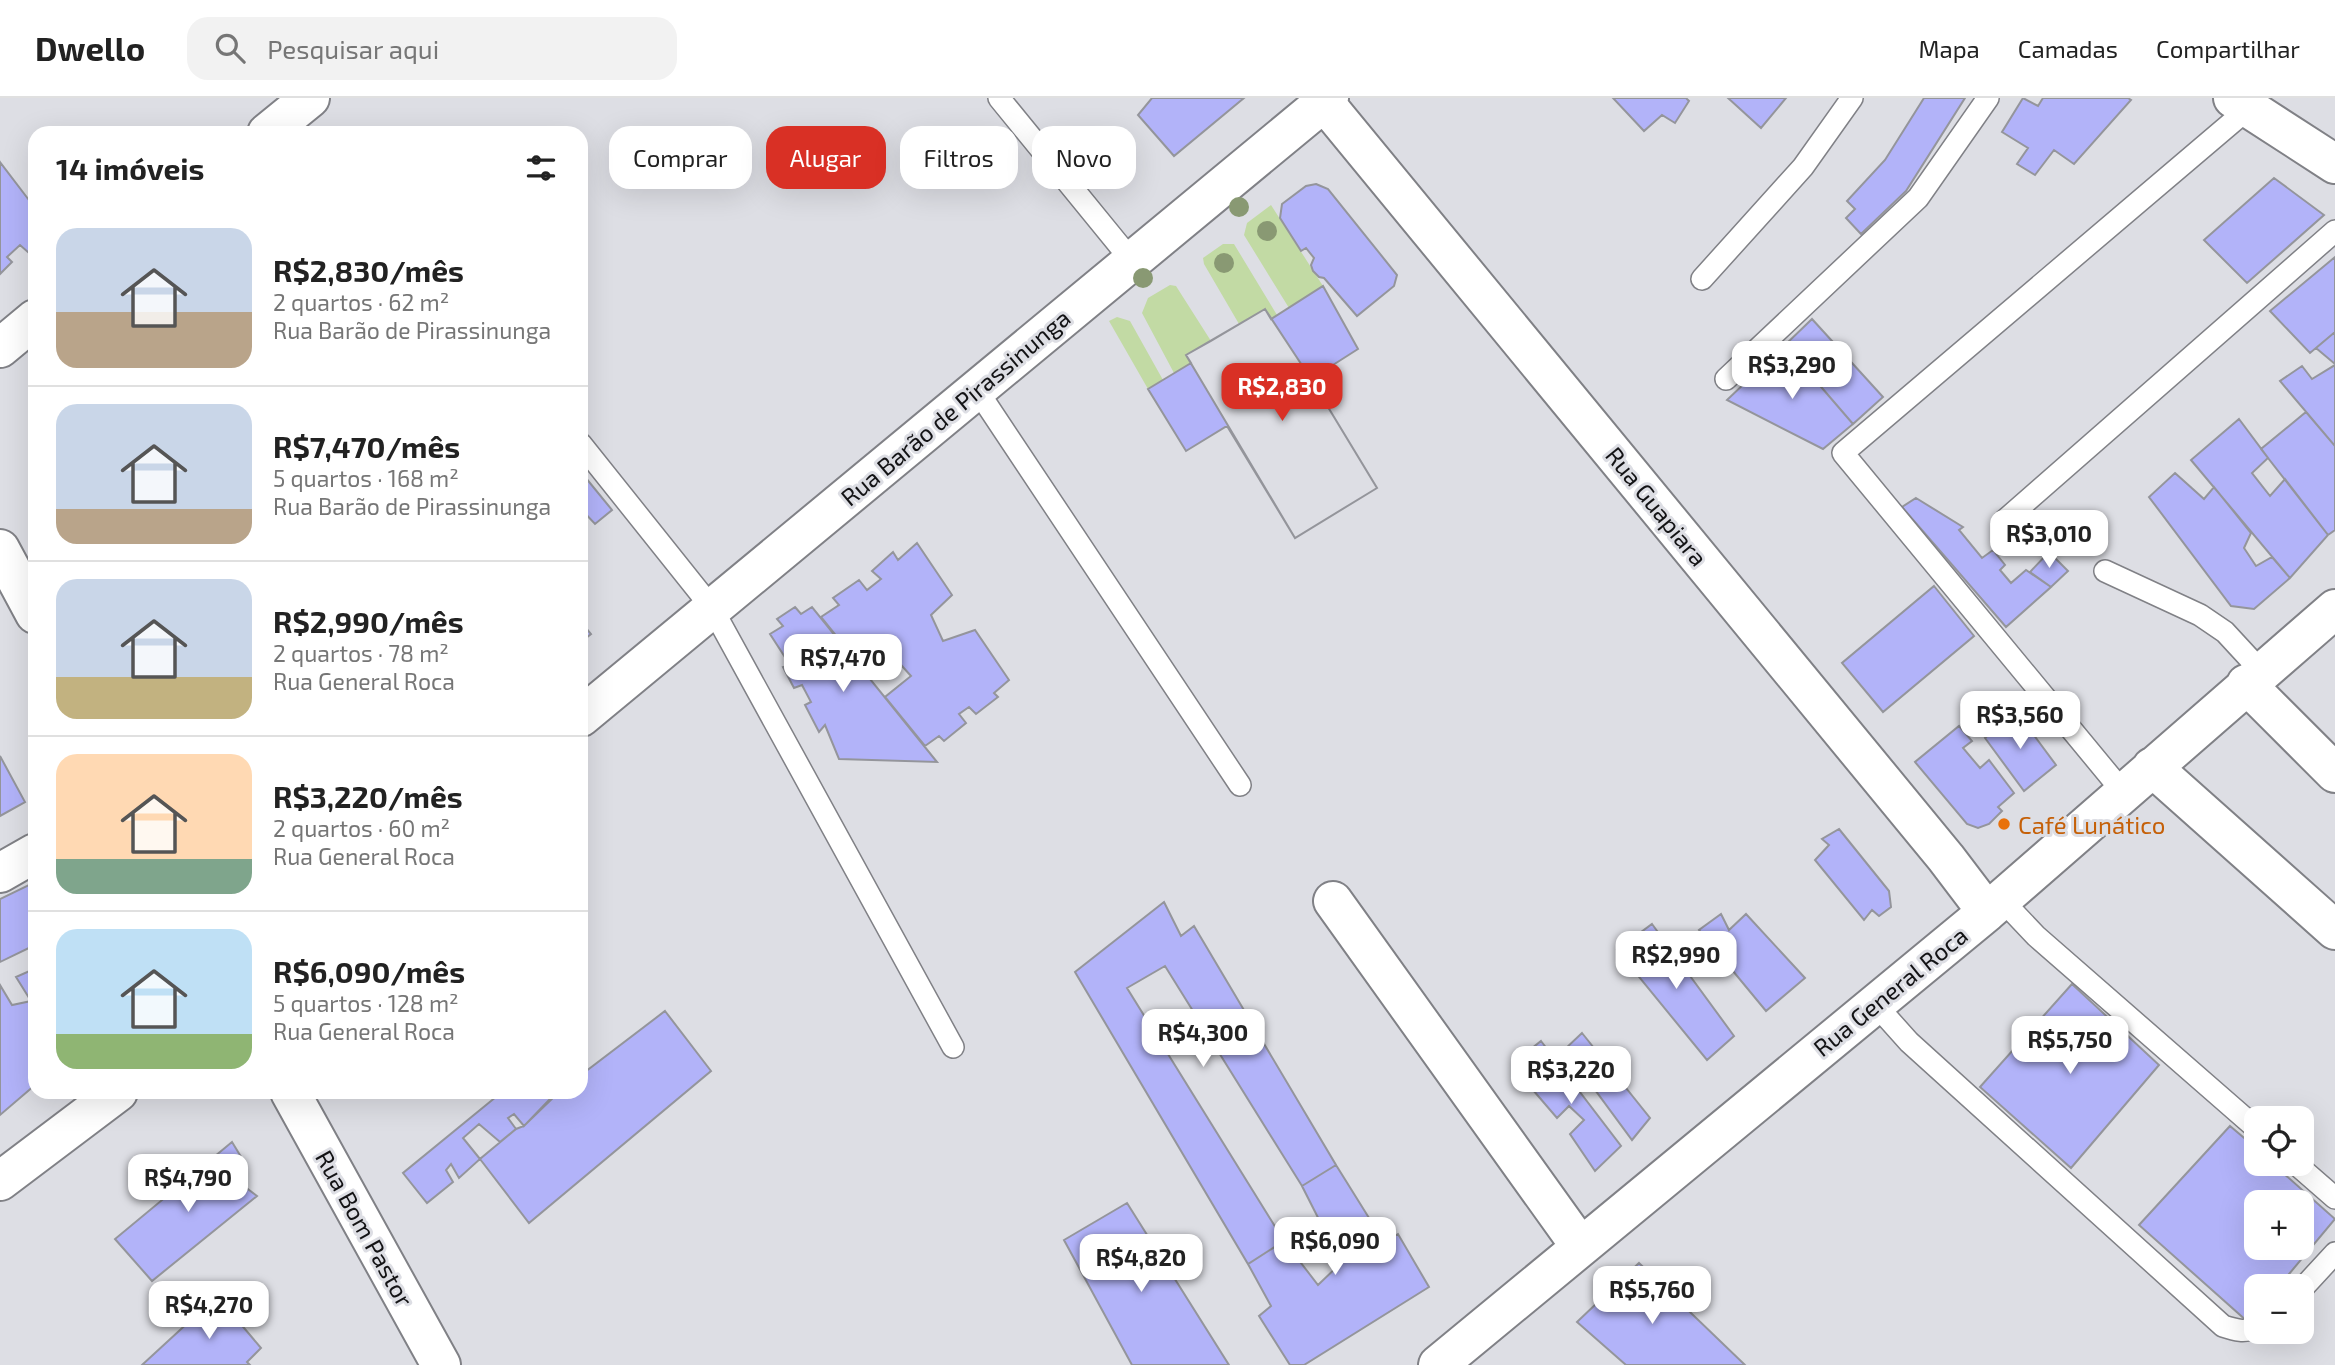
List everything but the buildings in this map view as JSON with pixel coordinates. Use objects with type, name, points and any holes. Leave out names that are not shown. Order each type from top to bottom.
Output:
[{"type":"street","points":[[276,126],[310,98]]},
{"type":"street","name":"Rua Barão de Pirassinunga","points":[[588,711],[1327,100]]},
{"type":"street","name":"Rua Guapiara","points":[[1327,100],[1937,847],[1994,906]]},
{"type":"street","points":[[2241,103],[2335,164]]},
{"type":"street","points":[[0,348],[28,325]]},
{"type":"street","points":[[0,549],[28,601]]},
{"type":"street","name":"Rua General Roca","points":[[1438,1365],[1994,906],[2335,608]]},
{"type":"street","points":[[2253,678],[2335,773]]},
{"type":"street","points":[[2152,767],[2335,930]]},
{"type":"street","points":[[0,873],[28,857]]},
{"type":"street","points":[[1333,901],[1580,1246]]},
{"type":"street","points":[[0,1181],[109,1099]]},
{"type":"street","name":"Rua Bom Pastor","points":[[296,1099],[441,1365]]},
{"type":"lane","points":[[999,98],[1132,261]]},
{"type":"lane","points":[[1702,279],[1803,167],[1852,98]]},
{"type":"lane","points":[[1726,379],[1918,198],[1988,98]]},
{"type":"lane","points":[[2123,792],[1843,453],[2241,103]]},
{"type":"lane","points":[[2004,522],[2335,231]]},
{"type":"lane","points":[[977,390],[1240,785]]},
{"type":"lane","points":[[588,453],[712,608],[953,1047]]},
{"type":"lane","points":[[2105,571],[2200,615],[2225,632],[2253,678]]},
{"type":"lane","points":[[1994,906],[2036,936],[2244,1118]]},
{"type":"lane","points":[[1875,1004],[1909,1042],[2223,1326],[2244,1331]]},
{"type":"lane","points":[[2310,1176],[2335,1198]]},
{"type":"lane","points":[[2314,1276],[2335,1253]]},
{"type":"green space","points":[[1271,205],[1323,286],[1358,349],[1311,379],[1265,309],[1239,324],[1204,264],[1203,258],[1223,244],[1234,244],[1277,315],[1289,308],[1244,235],[1247,223]]},
{"type":"green space","points":[[1170,285],[1176,286],[1211,341],[1186,355],[1191,363],[1174,373],[1142,313],[1148,298]]},
{"type":"green space","points":[[1117,317],[1130,321],[1163,380],[1148,389],[1109,321]]},
{"type":"place","name":"Café Lunático","points":[[2004,824]]}]
